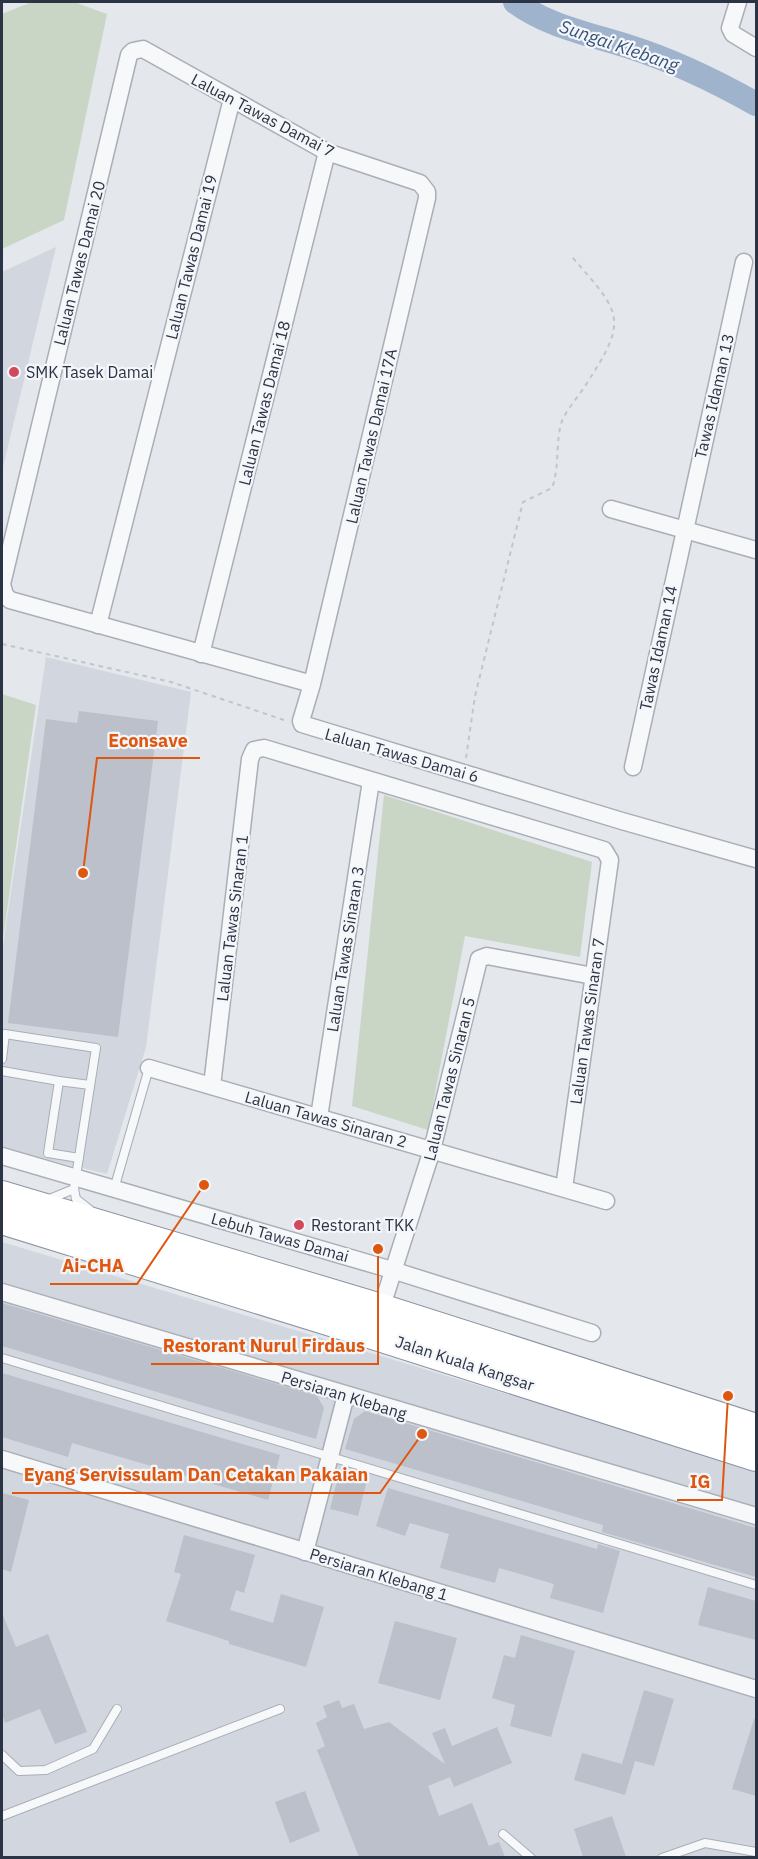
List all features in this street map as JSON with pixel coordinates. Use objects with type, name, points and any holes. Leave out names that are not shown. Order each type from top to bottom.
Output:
[{"type":"highway","name":"Jalan Kuala Kangsar","points":[[2,1196],[381,1309],[756,1429]]},
{"type":"highway","name":"Jalan Kuala Kangsar","points":[[2,1220],[360,1329],[756,1456]]},
{"type":"street","points":[[738,2],[730,28],[733,34],[756,48]]},
{"type":"street","name":"Laluan Tawas Damai 7","points":[[138,49],[143,49],[327,152],[420,183],[425,188]]},
{"type":"street","name":"Laluan Tawas Damai 20","points":[[98,625],[10,600],[5,596],[2,584],[129,55],[138,49]]},
{"type":"street","name":"Laluan Tawas Damai 19","points":[[98,625],[232,99]]},
{"type":"street","name":"Laluan Tawas Damai 18","points":[[201,654],[327,152]]},
{"type":"street","name":"Laluan Tawas Damai 17A","points":[[312,684],[427,198],[425,188]]},
{"type":"street","name":"Tawas Idaman 13","points":[[683,529],[744,262]]},
{"type":"street","points":[[611,509],[756,549]]},
{"type":"street","name":"Tawas Idaman 14","points":[[633,767],[683,529]]},
{"type":"street","points":[[98,625],[312,684]]},
{"type":"street","name":"Laluan Tawas Damai 6","points":[[312,684],[301,721],[304,726],[622,821],[756,858]]},
{"type":"street","name":"Laluan Tawas Sinaran 1","points":[[212,1086],[250,759],[254,750],[264,747],[371,781]]},
{"type":"street","name":"Laluan Tawas Sinaran 7","points":[[371,781],[604,850],[608,854],[610,860],[564,1188]]},
{"type":"street","name":"Laluan Tawas Sinaran 3","points":[[319,1117],[371,781]]},
{"type":"street","name":"Laluan Tawas Sinaran 5","points":[[381,1309],[432,1150],[479,959],[487,956],[593,976]]},
{"type":"street","name":"Laluan Tawas Sinaran 2","points":[[149,1068],[606,1201]]},
{"type":"street","name":"Lebuh Tawas Damai","points":[[2,1156],[75,1183],[114,1189],[392,1270],[592,1333]]},
{"type":"street","name":"Persiaran Klebang","points":[[2,1292],[756,1516]]},
{"type":"street","points":[[305,1552],[346,1395]]},
{"type":"street","name":"Persiaran Klebang 1","points":[[2,1459],[756,1689]]},
{"type":"lane","points":[[2,1059],[5,1034],[96,1048],[75,1183],[76,1198],[100,1214],[122,1222],[138,1237]]},
{"type":"lane","points":[[114,1189],[149,1068]]},
{"type":"lane","points":[[2,1071],[90,1085]]},
{"type":"lane","points":[[59,1081],[48,1153],[79,1158]]},
{"type":"lane","points":[[2,1189],[45,1200],[75,1183]]},
{"type":"lane","points":[[2,1358],[756,1585]]},
{"type":"lane","points":[[2,1755],[19,1771],[46,1770],[93,1749],[117,1709]]},
{"type":"lane","points":[[2,1816],[280,1709]]},
{"type":"lane","points":[[503,1834],[531,1857]]},
{"type":"lane","points":[[662,1857],[705,1843],[756,1852]]},
{"type":"path","points":[[464,773],[475,696],[523,502],[552,488],[556,476],[562,420],[609,347],[616,319],[607,297],[572,257]]},
{"type":"path","points":[[2,644],[171,682],[304,726]]},
{"type":"shaded area","name":"SMK Tasek Damai","points":[[56,247],[2,471],[2,272]]},
{"type":"shaded area","points":[[46,657],[191,692],[146,1047],[107,1174],[2,1148],[2,952]]},
{"type":"shaded area","points":[[2,1242],[756,1469],[756,1857],[2,1857]]},
{"type":"green space","points":[[32,2],[74,2],[107,14],[64,220],[2,249],[2,14]]},
{"type":"green space","points":[[2,694],[36,705],[2,946]]},
{"type":"green space","points":[[384,795],[592,862],[580,957],[465,936],[428,1130],[352,1106]]},
{"type":"building","points":[[79,711],[158,721],[118,1037],[8,1023],[46,719],[77,723]]},
{"type":"building","points":[[2,1303],[317,1396],[324,1408],[316,1439],[2,1346]]},
{"type":"building","points":[[2,1373],[280,1455],[268,1500],[72,1443],[68,1457],[2,1437]]},
{"type":"building","points":[[365,1411],[756,1528],[756,1577],[602,1532],[603,1525],[345,1449],[354,1419]]},
{"type":"building","points":[[339,1473],[367,1480],[358,1516],[330,1509]]},
{"type":"building","points":[[388,1488],[597,1549],[598,1544],[620,1551],[603,1613],[550,1598],[554,1584],[499,1568],[495,1583],[440,1568],[449,1534],[410,1523],[405,1536],[376,1526]]},
{"type":"building","points":[[2,1493],[29,1500],[11,1572],[2,1569]]},
{"type":"building","points":[[184,1535],[255,1555],[244,1593],[236,1590],[230,1610],[273,1623],[281,1594],[324,1607],[306,1667],[229,1644],[229,1641],[166,1621],[181,1574],[174,1572]]},
{"type":"building","points":[[708,1587],[756,1601],[756,1640],[698,1625]]},
{"type":"building","points":[[2,1613],[16,1647],[48,1634],[87,1732],[55,1744],[40,1709],[5,1723],[2,1713]]},
{"type":"building","points":[[395,1621],[457,1638],[440,1700],[378,1683]]},
{"type":"building","points":[[521,1635],[575,1651],[551,1737],[510,1726],[515,1705],[492,1698],[504,1655],[515,1658]]},
{"type":"building","points":[[644,1690],[674,1699],[654,1766],[635,1761],[625,1795],[574,1780],[582,1753],[622,1764]]},
{"type":"building","points":[[339,1700],[342,1708],[354,1704],[364,1729],[389,1722],[445,1764],[432,1733],[445,1728],[452,1746],[497,1727],[512,1763],[454,1787],[450,1777],[428,1786],[439,1816],[472,1803],[489,1846],[499,1842],[505,1857],[359,1857],[317,1750],[325,1746],[316,1723],[327,1717],[323,1706]]},
{"type":"building","points":[[754,1719],[756,1719],[756,1796],[732,1789]]},
{"type":"building","points":[[305,1791],[320,1831],[290,1843],[275,1802]]},
{"type":"building","points":[[612,1816],[626,1857],[583,1857],[574,1829]]},
{"type":"waterway","name":"Sungai Klebang","points":[[515,2],[556,24],[679,65],[756,104]]},
{"type":"place","name":"SMK Tasek Damai","points":[[14,372]]},
{"type":"place","name":"Econsave","points":[[83,873]]},
{"type":"place","name":"Ai-CHA","points":[[204,1185]]},
{"type":"place","name":"Restorant TKK","points":[[299,1225]]},
{"type":"place","name":"Restorant Nurul Firdaus","points":[[378,1249]]},
{"type":"place","name":"IG","points":[[728,1396]]},
{"type":"place","name":"Eyang Servissulam Dan Cetakan Pakaian","points":[[422,1434]]}]
